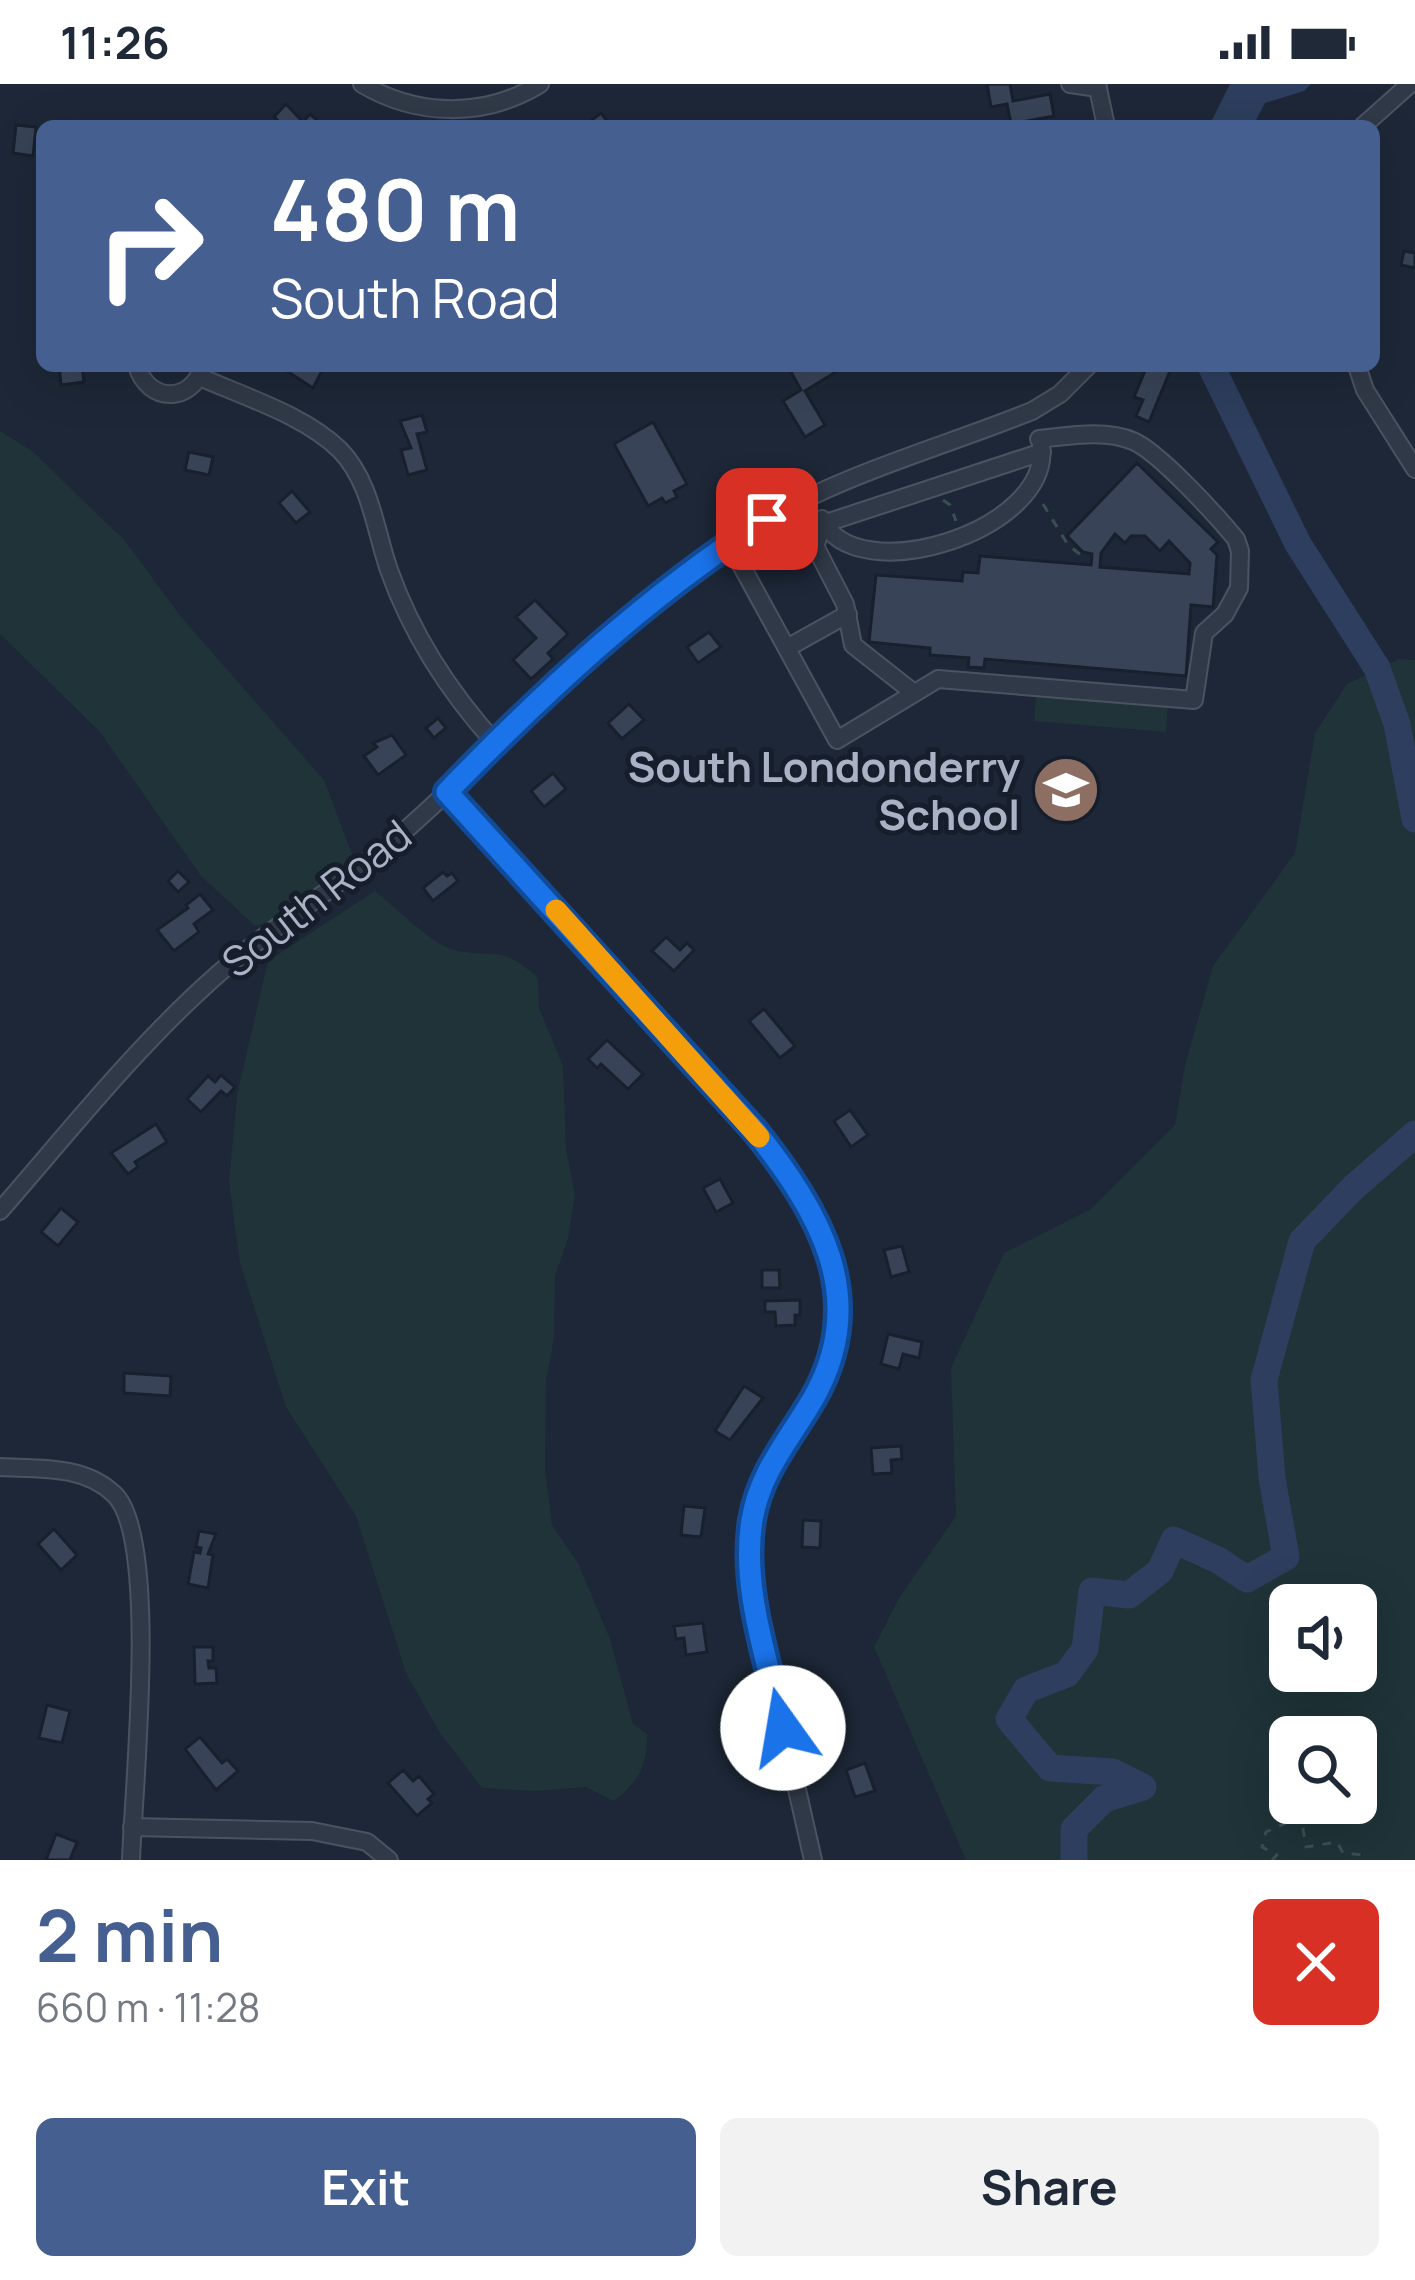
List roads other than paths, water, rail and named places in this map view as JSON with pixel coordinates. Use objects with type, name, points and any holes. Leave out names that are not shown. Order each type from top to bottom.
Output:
[{"type":"street","points":[[362,84],[406,104],[442,110],[497,104],[540,84]]},
{"type":"street","points":[[1070,84],[1097,86],[1105,120]]},
{"type":"street","points":[[1370,120],[1410,84]]},
{"type":"street","points":[[140,372],[144,382],[162,394],[184,392],[201,372],[310,428],[343,454],[366,490],[388,567],[418,634],[444,679],[496,743]]},
{"type":"street","name":"South Road","points":[[0,1210],[127,1066],[211,980],[354,874],[679,578],[729,543],[818,495],[1033,411],[1082,372]]},
{"type":"street","points":[[1359,372],[1415,470]]},
{"type":"street","points":[[818,495],[823,524],[834,538],[861,550],[898,550],[961,537],[998,519],[1031,491],[1040,475],[1041,445],[1033,411]]},
{"type":"street","points":[[729,543],[838,740],[938,679],[1194,700],[1204,633],[1226,614],[1239,588],[1236,539],[1141,445],[1112,436],[1041,445],[823,524],[814,546],[848,614],[853,645],[914,693]]},
{"type":"street","points":[[787,648],[848,614]]},
{"type":"street","points":[[447,792],[756,1132],[789,1175],[825,1238],[838,1291],[830,1362],[815,1395],[766,1472],[752,1524],[750,1559],[753,1595],[812,1860]]},
{"type":"street","points":[[0,1467],[90,1476],[118,1496],[132,1529],[142,1652],[131,1860]]},
{"type":"street","points":[[132,1827],[313,1832],[367,1842],[388,1860]]},
{"type":"water","points":[[1230,84],[1311,84],[1304,91],[1265,103],[1256,120],[1212,120]]},
{"type":"waterway","points":[[1214,372],[1298,544],[1377,668],[1397,724],[1415,819]]},
{"type":"waterway","points":[[1074,1860],[1074,1829],[1104,1799],[1143,1787],[1113,1772],[1050,1768],[1009,1719],[1026,1690],[1067,1674],[1085,1649],[1092,1591],[1129,1595],[1160,1571],[1174,1540],[1247,1579],[1286,1557],[1272,1478],[1264,1380],[1302,1241],[1415,1134]]},
{"type":"place","name":"South Londonderry School","points":[[1066,790]]}]
